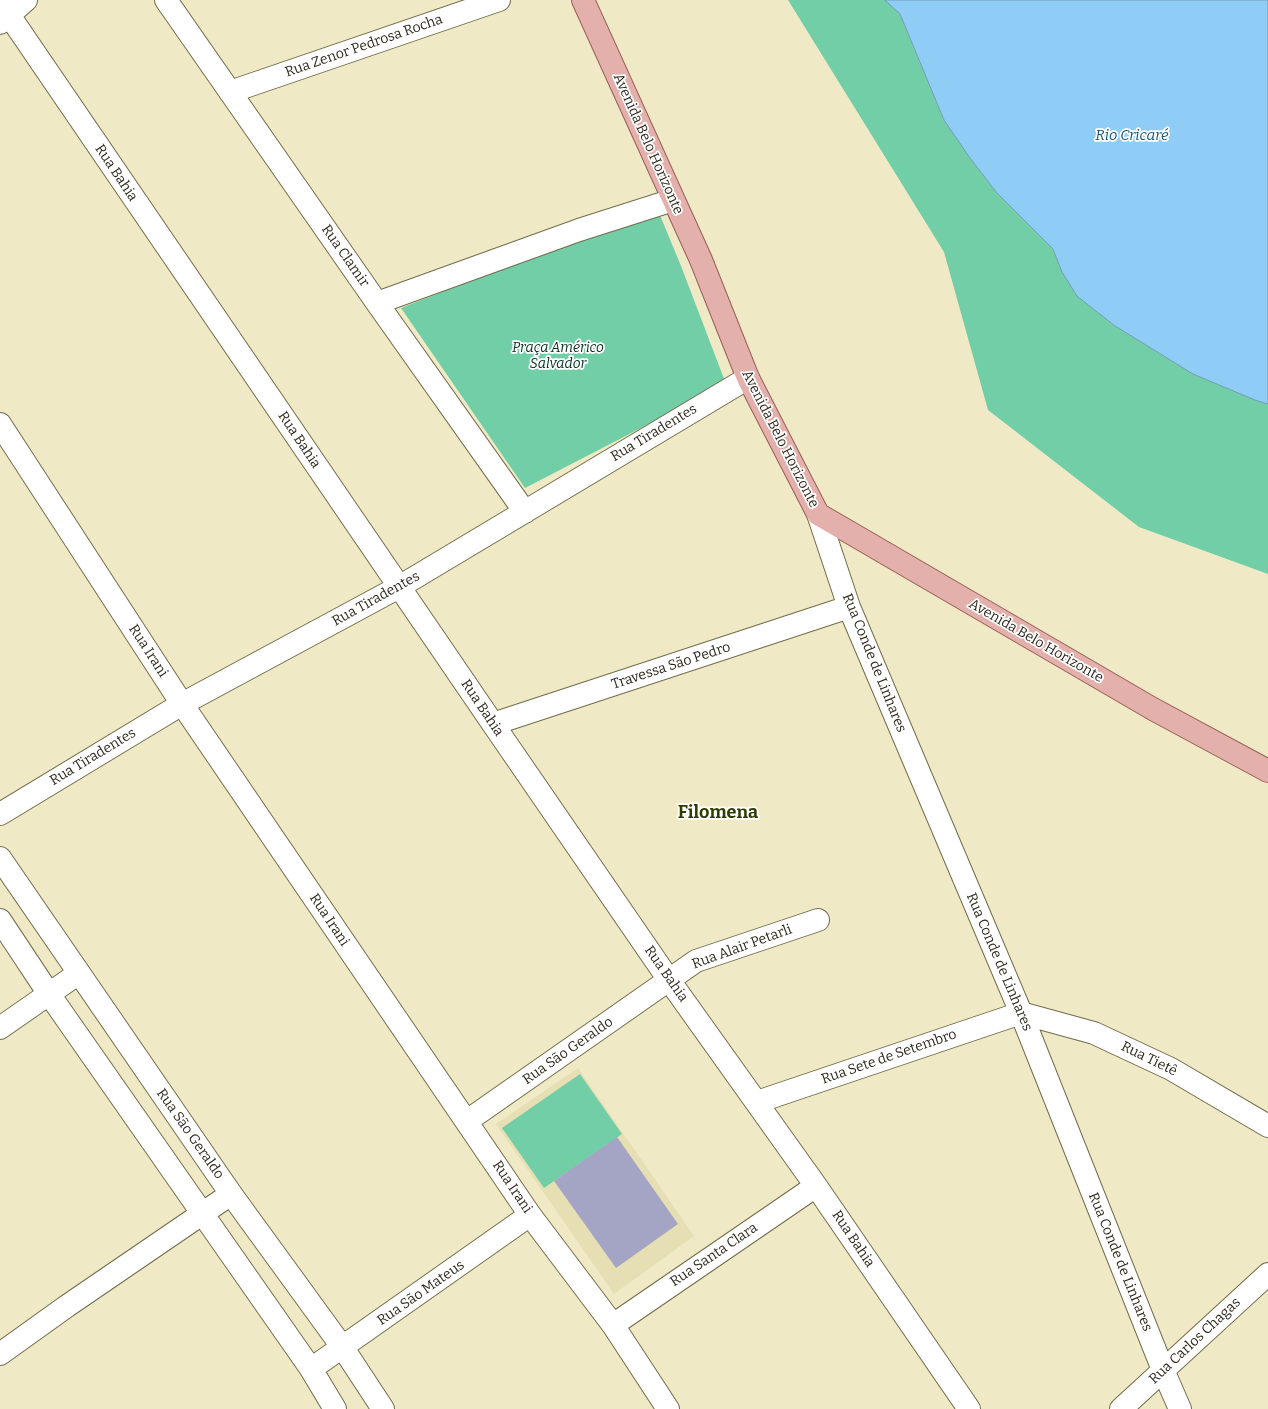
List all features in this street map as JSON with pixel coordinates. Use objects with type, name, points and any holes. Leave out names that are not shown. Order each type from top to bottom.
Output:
[{"type":"main road","name":"Avenida Belo Horizonte","points":[[583,0],[701,260],[748,378],[818,514],[1153,709],[1268,771]]},
{"type":"street","points":[[3,13],[26,0]]},
{"type":"street","name":"Rua Clamir","points":[[166,0],[525,512]]},
{"type":"street","name":"Rua Zenor Pedrosa Rocha","points":[[230,92],[499,0]]},
{"type":"street","name":"Rua Bahia","points":[[3,13],[669,980],[816,1186],[969,1409]]},
{"type":"street","points":[[377,303],[579,230],[673,200]]},
{"type":"street","name":"Rua Tiradentes","points":[[0,814],[182,704],[399,587],[748,378]]},
{"type":"street","name":"Rua Irani","points":[[0,424],[182,704],[530,1215],[613,1325],[668,1409]]},
{"type":"street","name":"Rua Conde de Linhares","points":[[818,514],[849,607],[1021,1013],[1163,1370],[1180,1409]]},
{"type":"street","name":"Travessa São Pedro","points":[[493,724],[849,607]]},
{"type":"street","name":"Rua São Geraldo","points":[[0,858],[231,1194],[344,1348],[383,1409]]},
{"type":"street","points":[[0,920],[49,994],[311,1369],[335,1409]]},
{"type":"street","name":"Rua Alair Petarli","points":[[669,980],[696,962],[818,920]]},
{"type":"street","points":[[0,1028],[79,973]]},
{"type":"street","name":"Rua São Geraldo","points":[[467,1121],[669,980]]},
{"type":"street","name":"Rua Sete de Setembro","points":[[757,1102],[1021,1013]]},
{"type":"street","name":"Rua Tietê","points":[[1021,1013],[1101,1036],[1172,1069],[1268,1126]]},
{"type":"street","name":"Rua Santa Clara","points":[[613,1325],[816,1186]]},
{"type":"street","points":[[0,1354],[201,1213],[231,1194]]},
{"type":"street","name":"Rua São Mateus","points":[[311,1369],[344,1348],[530,1215]]},
{"type":"street","name":"Rua Carlos Chagas","points":[[1122,1409],[1268,1274]]},
{"type":"shaded area","points":[[578,1068],[694,1236],[614,1294],[496,1124]]},
{"type":"green space","points":[[788,0],[885,0],[900,14],[944,120],[970,158],[997,193],[1053,249],[1062,272],[1077,296],[1115,326],[1193,374],[1268,404],[1268,574],[1139,527],[988,410],[944,252]]},
{"type":"green space","name":"Praça Américo Salvador","points":[[657,208],[726,384],[525,488],[401,308]]},
{"type":"green space","points":[[580,1074],[622,1134],[544,1188],[502,1128]]},
{"type":"water","name":"Rio Cricaré","points":[[885,0],[1268,0],[1268,404],[1193,374],[1115,326],[1077,296],[1062,272],[1053,249],[997,193],[970,158],[944,120],[900,14]]},
{"type":"building","points":[[617,1137],[678,1224],[616,1268],[554,1181]]},
{"type":"district","name":"Filomena","points":[[718,813]]}]
